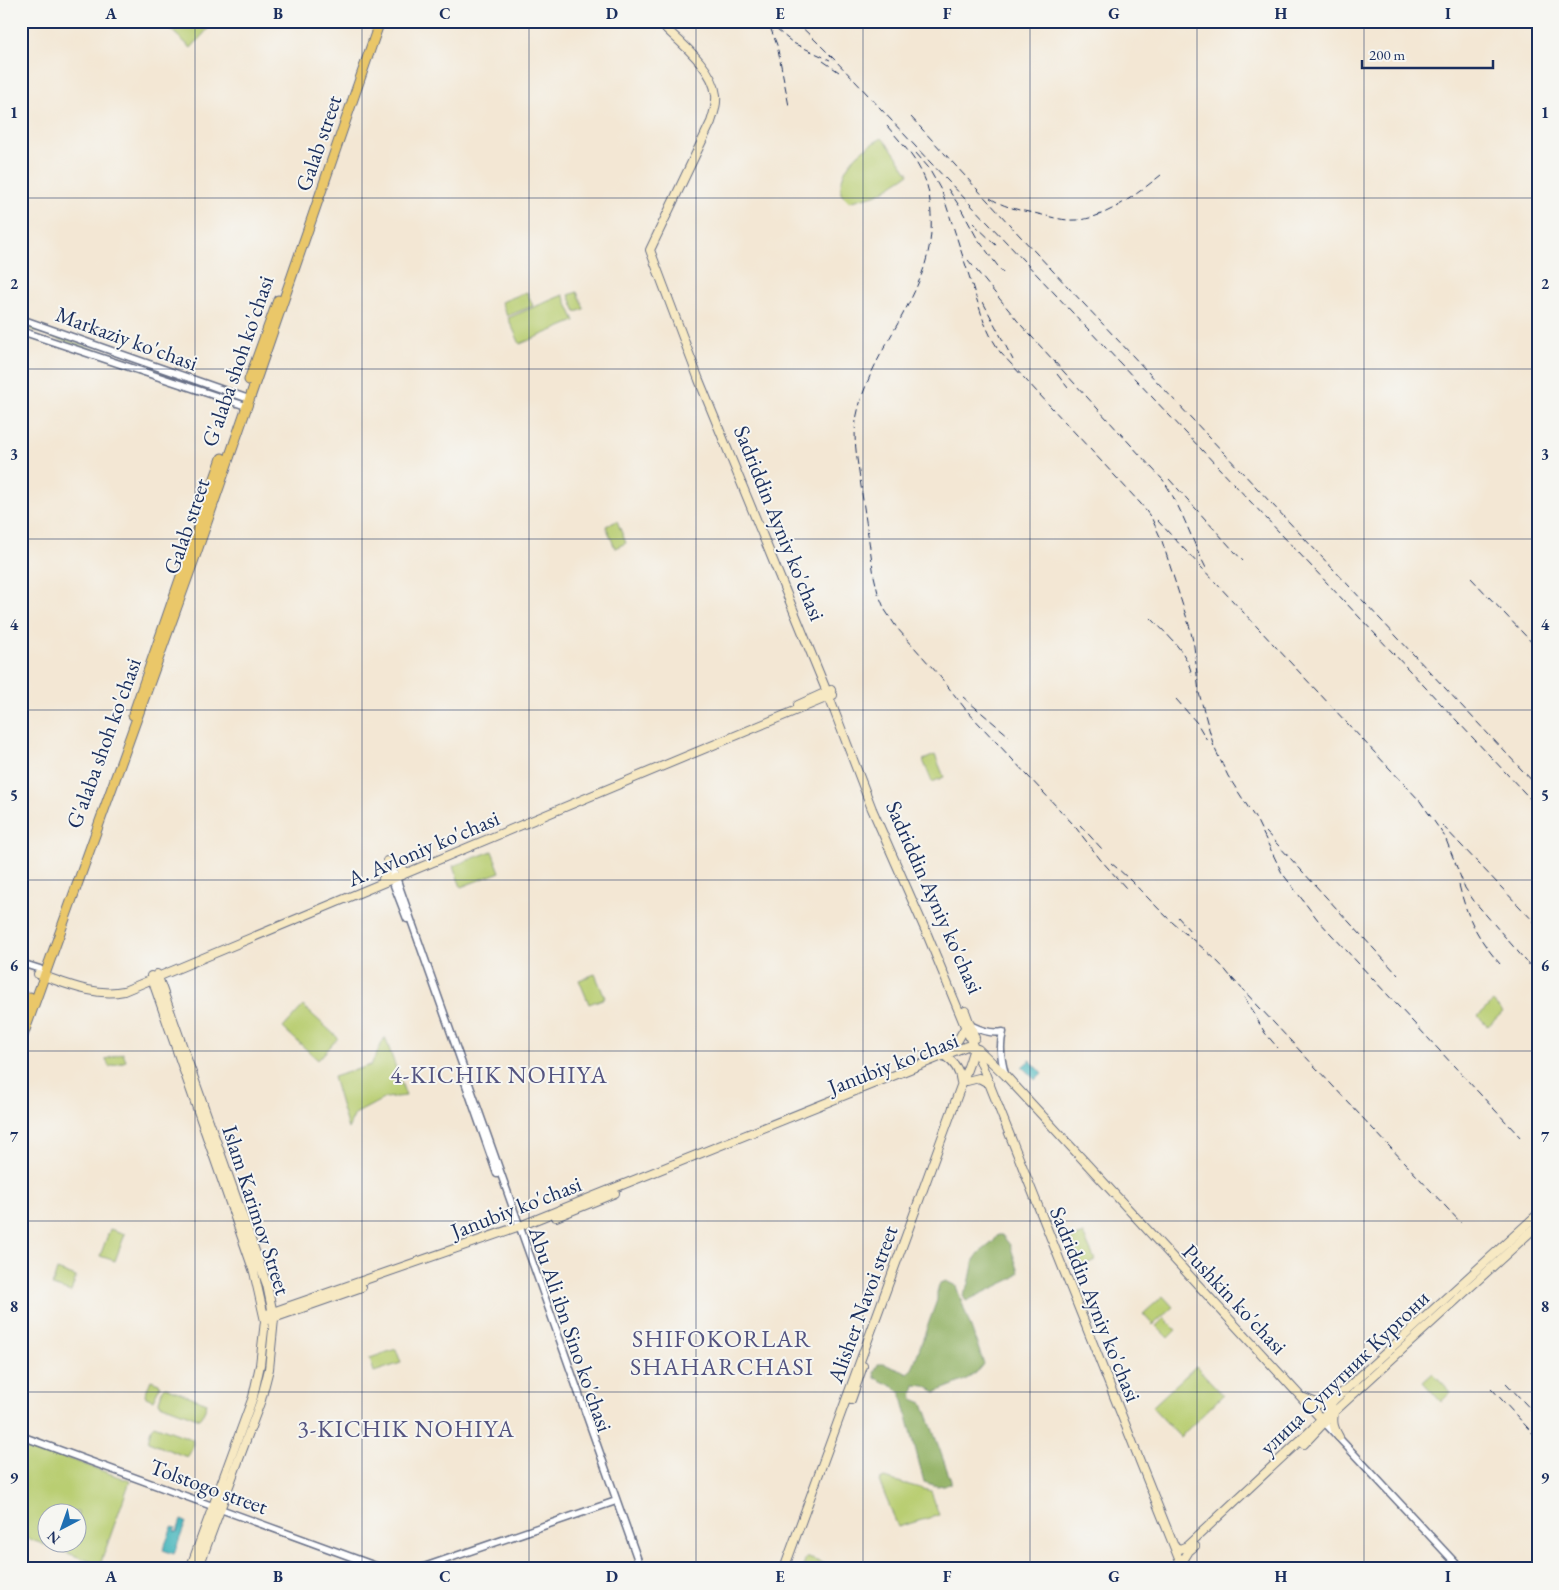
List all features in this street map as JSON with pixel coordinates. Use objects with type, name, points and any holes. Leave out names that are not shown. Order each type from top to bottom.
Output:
[{"type":"main road","name":"G'alaba shoh ko'chasi","points":[[245,402],[375,21]]},
{"type":"main road","name":"Galab street","points":[[21,1041],[42,972],[124,759],[197,551],[245,402],[380,21]]},
{"type":"main road","points":[[652,249],[711,122],[716,95],[709,74],[704,67],[658,21]]},
{"type":"main road","points":[[652,249],[715,122],[720,95],[718,84],[707,65],[662,21]]},
{"type":"main road","name":"Sadriddin Ayniy ko'chasi","points":[[652,249],[722,438],[821,677],[830,693],[835,712],[872,809],[969,1026]]},
{"type":"main road","name":"Sadriddin Ayniy ko'chasi","points":[[652,249],[880,817],[969,1026],[977,1052],[1182,1566]]},
{"type":"main road","points":[[821,677],[814,700],[835,712]]},
{"type":"main road","name":"A. Avloniy ko'chasi","points":[[42,972],[90,991],[102,993],[124,991],[392,881],[405,873],[830,693]]},
{"type":"main road","points":[[392,881],[388,870],[388,861],[405,873]]},
{"type":"main road","points":[[21,1022],[42,972]]},
{"type":"main road","name":"Islam Karimov Street","points":[[155,977],[267,1284],[273,1316],[269,1369],[261,1400],[190,1569]]},
{"type":"main road","name":"Islam Karimov Street","points":[[155,977],[254,1272],[264,1318],[260,1365],[253,1396],[198,1569]]},
{"type":"main road","points":[[969,1026],[946,1056],[956,1067],[964,1082],[980,1078],[990,1084]]},
{"type":"main road","name":"Janubiy ko'chasi","points":[[264,1318],[519,1229],[946,1056],[960,1052],[977,1052]]},
{"type":"main road","name":"Pushkin ko'chasi","points":[[977,1052],[1005,1075],[1324,1421]]},
{"type":"main road","name":"Alisher Navoi street","points":[[784,1569],[964,1082],[977,1052]]},
{"type":"main road","name":"Alisher Navoi street","points":[[789,1569],[964,1082]]},
{"type":"main road","name":"улица Супутник Кургони","points":[[1324,1421],[1333,1401],[1538,1214]]},
{"type":"main road","points":[[1182,1566],[1188,1549],[1324,1421],[1538,1225]]},
{"type":"main road","points":[[1303,1398],[1319,1404],[1333,1401]]},
{"type":"main road","points":[[1336,1410],[1333,1420],[1334,1428],[1339,1437]]},
{"type":"main road","points":[[1174,1546],[1180,1549],[1188,1549]]},
{"type":"street","name":"Markaziy ko'chasi","points":[[21,319],[203,388]]},
{"type":"street","name":"Markaziy ko'chasi","points":[[21,331],[245,402]]},
{"type":"street","name":"Abu Ali ibn Sino ko'chasi","points":[[392,881],[519,1229],[637,1569]]},
{"type":"street","name":"A. Avloniy ko'chasi","points":[[21,963],[42,972]]},
{"type":"street","name":"A. Avloniy ko'chasi","points":[[21,968],[42,972]]},
{"type":"street","points":[[969,1026],[989,1032],[1004,1032],[1000,1046],[1005,1075]]},
{"type":"street","name":"Pushkin ko'chasi","points":[[1324,1421],[1461,1569]]},
{"type":"street","name":"Tolstogo street","points":[[21,1436],[384,1569]]},
{"type":"street","points":[[418,1569],[614,1501]]},
{"type":"street","name":"Abu Ali ibn Sino ko'chasi","points":[[614,1501],[641,1569]]},
{"type":"green space","points":[[161,21],[215,21],[191,48]]},
{"type":"green space","points":[[882,138],[909,174],[878,194],[849,202],[841,194],[843,175],[847,167],[866,148]]},
{"type":"green space","points":[[527,292],[533,306],[507,316],[501,302]]},
{"type":"green space","points":[[577,292],[584,309],[576,312],[569,295]]},
{"type":"green space","points":[[563,295],[575,321],[520,344],[508,318]]},
{"type":"green space","points":[[21,323],[199,387],[197,388],[21,326]]},
{"type":"green space","points":[[617,521],[626,543],[615,548],[606,526]]},
{"type":"green space","points":[[935,755],[944,777],[932,782],[923,760]]},
{"type":"green space","points":[[492,851],[500,872],[461,887],[453,866]]},
{"type":"green space","points":[[595,974],[605,998],[589,1004],[579,980]]},
{"type":"green space","points":[[1493,1002],[1503,1012],[1488,1026],[1478,1016]]},
{"type":"green space","points":[[303,1006],[338,1038],[318,1060],[283,1028]]},
{"type":"green space","points":[[385,1037],[406,1096],[385,1098],[355,1114],[348,1129],[333,1077],[371,1065]]},
{"type":"green space","points":[[123,1053],[126,1061],[109,1067],[106,1059]]},
{"type":"green space","points":[[110,1229],[125,1234],[115,1261],[100,1256]]},
{"type":"green space","points":[[1083,1234],[1095,1260],[1082,1266],[1070,1239]]},
{"type":"green space","points":[[998,1235],[1002,1235],[1010,1245],[1019,1272],[1014,1278],[966,1301],[963,1296],[969,1284],[974,1260]]},
{"type":"green space","points":[[57,1270],[76,1277],[71,1292],[52,1286]]},
{"type":"green space","points":[[946,1281],[956,1286],[984,1364],[969,1378],[936,1392],[925,1386],[915,1385],[913,1399],[923,1403],[951,1481],[951,1484],[937,1486],[924,1482],[901,1393],[894,1387],[875,1378],[874,1373],[878,1364],[884,1364],[907,1373],[912,1369],[937,1300],[940,1283]]},
{"type":"green space","points":[[1163,1296],[1173,1307],[1153,1325],[1143,1314]]},
{"type":"green space","points":[[1164,1318],[1176,1330],[1168,1338],[1156,1326]]},
{"type":"green space","points":[[396,1349],[401,1363],[374,1372],[370,1358]]},
{"type":"green space","points":[[1196,1366],[1223,1395],[1180,1437],[1152,1407]]},
{"type":"green space","points":[[1433,1373],[1451,1392],[1441,1402],[1423,1382]]},
{"type":"green space","points":[[151,1380],[159,1383],[160,1386],[153,1400],[146,1397],[145,1394]]},
{"type":"green space","points":[[166,1387],[207,1403],[202,1417],[200,1419],[160,1404],[159,1401],[163,1388]]},
{"type":"green space","points":[[154,1425],[192,1439],[192,1448],[187,1457],[148,1442],[151,1428]]},
{"type":"green space","points":[[21,1441],[130,1481],[100,1565],[65,1552],[88,1552],[88,1502],[38,1502],[38,1542],[21,1536]]},
{"type":"green space","points":[[884,1478],[931,1491],[939,1515],[898,1527],[879,1481]]},
{"type":"green space","points":[[806,1557],[825,1564],[823,1569],[802,1569]]},
{"type":"water","points":[[1030,1060],[1042,1073],[1035,1080],[1022,1067]]},
{"type":"water","points":[[181,1520],[186,1522],[174,1554],[163,1550],[172,1527],[176,1528],[174,1531],[177,1532]]},
{"type":"railway","points":[[766,21],[793,43],[830,60]]},
{"type":"railway","points":[[795,21],[850,76],[1538,807]]},
{"type":"railway","points":[[770,27],[777,45],[789,106]]},
{"type":"railway","points":[[823,61],[839,72]]},
{"type":"railway","points":[[911,117],[1021,237],[1538,787]]},
{"type":"railway","points":[[887,126],[910,153],[924,176],[929,192],[931,215],[930,243],[924,269],[902,317],[876,364],[865,389],[857,415],[855,442],[857,459],[878,593],[885,610],[897,628],[938,674],[967,711],[1073,824],[1100,859],[1126,888]]},
{"type":"railway","points":[[916,153],[928,167],[942,192],[984,322],[1000,352],[1141,504],[1152,519],[1162,541],[1190,628],[1199,693],[1214,747],[1228,776],[1257,821],[1282,873],[1318,920],[1521,1138]]},
{"type":"railway","points":[[990,198],[1011,208],[1055,218],[1087,219],[1121,204],[1161,175]]},
{"type":"railway","points":[[948,189],[977,238],[1003,273]]},
{"type":"railway","points":[[973,223],[998,247]]},
{"type":"railway","points":[[968,260],[1021,325],[1163,480],[1176,501],[1206,568]]},
{"type":"railway","points":[[983,302],[1013,360]]},
{"type":"railway","points":[[1057,374],[1068,388]]},
{"type":"railway","points":[[1169,479],[1243,561]]},
{"type":"railway","points":[[1157,520],[1420,801],[1445,837],[1465,888],[1538,975]]},
{"type":"railway","points":[[1471,578],[1538,649]]},
{"type":"railway","points":[[1151,618],[1170,637],[1186,659],[1192,676]]},
{"type":"railway","points":[[963,697],[1009,736]]},
{"type":"railway","points":[[1176,699],[1197,723],[1207,740]]},
{"type":"railway","points":[[1080,825],[1102,849]]},
{"type":"railway","points":[[1442,825],[1538,926]]},
{"type":"railway","points":[[1266,832],[1398,975]]},
{"type":"railway","points":[[1111,863],[1172,922],[1214,958],[1235,983]]},
{"type":"railway","points":[[1459,885],[1474,928],[1500,964]]},
{"type":"railway","points":[[1178,917],[1190,931]]},
{"type":"railway","points":[[1231,977],[1461,1223]]},
{"type":"railway","points":[[1244,997],[1265,1033],[1278,1048]]},
{"type":"railway","points":[[1506,1383],[1538,1417]]},
{"type":"railway","points":[[1491,1388],[1538,1439]]},
{"type":"district","name":"4-KICHIK NOHIYA","points":[[499,1075]]},
{"type":"district","name":"SHIFOKORLAR SHAHARCHASI","points":[[722,1353]]},
{"type":"district","name":"3-KICHIK NOHIYA","points":[[406,1429]]}]
